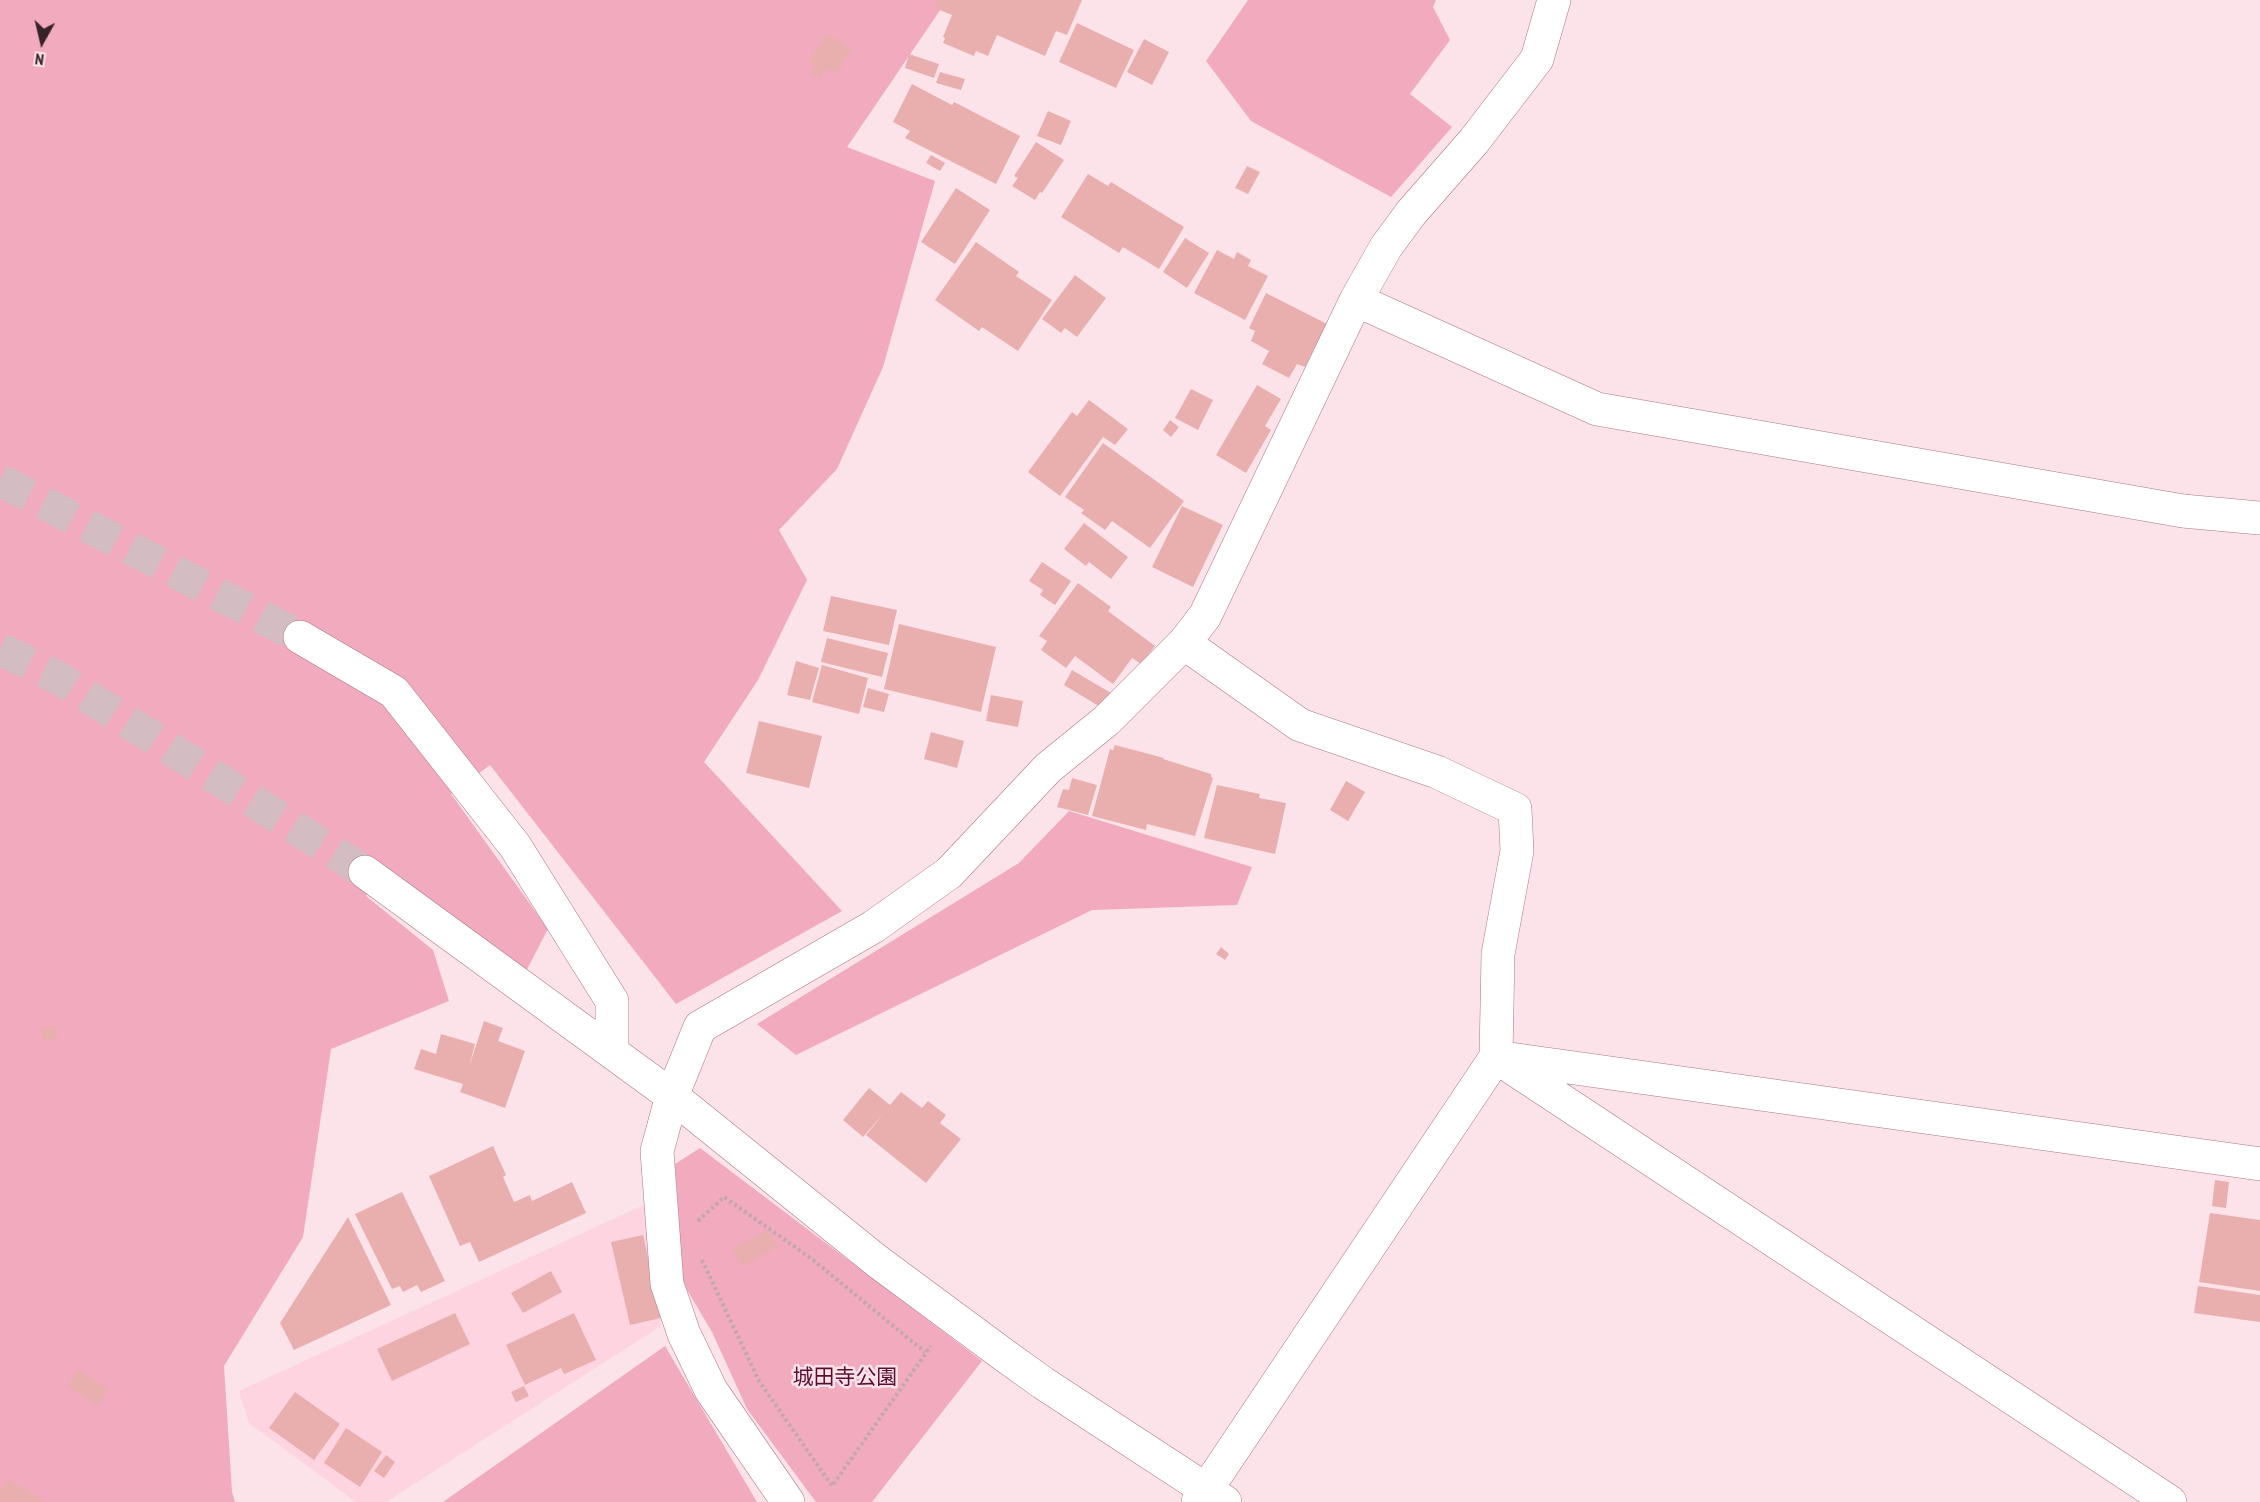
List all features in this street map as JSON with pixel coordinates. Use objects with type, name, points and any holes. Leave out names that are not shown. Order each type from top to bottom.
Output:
[{"type":"street","points":[[788,1502],[711,1390],[684,1334],[667,1284],[657,1151],[672,1096],[700,1028],[873,927],[949,873],[1048,768],[1107,720],[1184,643],[1205,616],[1356,300],[1386,247],[1474,141],[1537,59],[1554,0]]},
{"type":"street","points":[[1356,300],[1597,409],[2183,511],[2260,518]]},
{"type":"street","points":[[300,637],[394,692],[515,846],[612,1002],[612,1052]]},
{"type":"street","points":[[365,873],[672,1096],[877,1261],[1043,1383],[1210,1498],[1496,1057],[1498,954],[1517,851],[1515,809],[1437,772],[1300,725],[1184,643]]},
{"type":"street","points":[[1496,1057],[2260,1164]]},
{"type":"street","points":[[1496,1057],[2170,1502]]},
{"type":"path","points":[[697,1221],[724,1197],[812,1259],[925,1352]]},
{"type":"path","points":[[698,1251],[759,1381],[832,1486],[925,1352],[957,1319]]},
{"type":"shaded area","points":[[646,1204],[661,1326],[386,1502],[356,1502],[249,1423],[239,1391]]},
{"type":"green space","points":[[0,0],[947,0],[847,147],[935,181],[883,367],[837,469],[779,530],[807,580],[758,680],[704,762],[842,911],[676,1004],[490,765],[451,794],[548,929],[525,973],[381,867],[366,896],[433,950],[449,1001],[331,1049],[303,1237],[224,1366],[232,1492],[235,1502],[0,1502]]},
{"type":"green space","points":[[1248,0],[1436,0],[1433,7],[1450,40],[1410,94],[1452,127],[1391,197],[1251,121],[1206,61]]},
{"type":"green space","points":[[1069,811],[1252,867],[1237,905],[1092,910],[796,1055],[757,1024],[1019,863]]},
{"type":"green space","name":"城田寺公園","points":[[700,1148],[982,1361],[872,1502],[816,1502],[747,1409],[712,1332],[683,1283],[675,1164]]},
{"type":"green space","points":[[665,1346],[757,1502],[443,1502]]},
{"type":"building","points":[[938,0],[1082,0],[1067,35],[1056,31],[1045,56],[997,35],[988,56],[976,51],[974,56],[943,43],[945,38],[943,37],[952,15],[935,8]]},
{"type":"building","points":[[1077,23],[1134,50],[1116,88],[1059,62]]},
{"type":"building","points":[[826,33],[852,49],[837,74],[826,69],[820,79],[810,73],[815,65],[809,61]]},
{"type":"building","points":[[1144,39],[1169,52],[1152,85],[1127,72]]},
{"type":"building","points":[[909,54],[939,64],[934,78],[905,68]]},
{"type":"building","points":[[940,72],[965,79],[961,90],[936,83]]},
{"type":"building","points":[[912,84],[952,105],[954,102],[1020,136],[996,184],[905,138],[910,131],[893,122]]},
{"type":"building","points":[[1048,111],[1071,121],[1061,145],[1037,136]]},
{"type":"building","points":[[1036,142],[1064,160],[1035,200],[1012,186],[1018,178],[1014,176]]},
{"type":"building","points":[[931,155],[945,163],[940,171],[926,163]]},
{"type":"building","points":[[1247,166],[1260,172],[1248,194],[1235,188]]},
{"type":"building","points":[[1088,174],[1108,186],[1111,182],[1184,227],[1159,269],[1123,247],[1119,253],[1061,217]]},
{"type":"building","points":[[956,188],[990,210],[955,264],[921,242]]},
{"type":"building","points":[[1185,238],[1209,253],[1187,288],[1163,272]]},
{"type":"building","points":[[976,242],[1019,272],[1016,276],[1052,300],[1018,351],[982,327],[979,331],[935,300]]},
{"type":"building","points":[[1217,250],[1234,259],[1237,252],[1251,260],[1248,266],[1268,276],[1245,320],[1194,293]]},
{"type":"building","points":[[1075,275],[1106,298],[1077,337],[1065,328],[1061,333],[1042,319]]},
{"type":"building","points":[[1266,293],[1327,324],[1305,367],[1297,364],[1289,378],[1262,364],[1269,351],[1251,341],[1255,331],[1249,328]]},
{"type":"building","points":[[1257,385],[1281,399],[1265,426],[1271,430],[1246,473],[1216,455]]},
{"type":"building","points":[[1191,389],[1213,400],[1198,430],[1175,418]]},
{"type":"building","points":[[1089,400],[1128,429],[1115,445],[1103,437],[1060,496],[1028,472],[1072,412],[1077,416]]},
{"type":"building","points":[[1170,420],[1179,427],[1171,437],[1163,430]]},
{"type":"building","points":[[1103,443],[1184,501],[1150,548],[1112,521],[1105,530],[1081,513],[1084,510],[1065,497]]},
{"type":"building","points":[[1182,506],[1223,525],[1193,587],[1152,567]]},
{"type":"building","points":[[1084,523],[1128,557],[1111,579],[1089,562],[1086,566],[1064,549]]},
{"type":"building","points":[[1042,562],[1071,581],[1055,605],[1040,595],[1043,590],[1029,581]]},
{"type":"building","points":[[1078,583],[1111,607],[1108,611],[1155,646],[1141,664],[1132,658],[1113,684],[1075,656],[1066,668],[1041,650],[1047,641],[1039,636]]},
{"type":"building","points":[[831,596],[897,610],[889,645],[823,631]]},
{"type":"building","points":[[899,624],[996,647],[981,712],[884,689]]},
{"type":"building","points":[[827,638],[888,653],[882,677],[821,662]]},
{"type":"building","points":[[796,661],[819,668],[810,700],[787,695]]},
{"type":"building","points":[[822,665],[868,678],[859,714],[812,702]]},
{"type":"building","points":[[1072,670],[1111,693],[1102,708],[1064,685]]},
{"type":"building","points":[[868,688],[889,694],[884,712],[863,707]]},
{"type":"building","points":[[991,695],[1023,701],[1018,727],[986,721]]},
{"type":"building","points":[[759,721],[822,736],[809,788],[746,773]]},
{"type":"building","points":[[931,732],[964,741],[957,768],[924,759]]},
{"type":"building","points":[[1115,745],[1211,774],[1213,778],[1195,836],[1147,824],[1146,830],[1092,816],[1110,749],[1113,750]]},
{"type":"building","points":[[1072,778],[1097,785],[1088,815],[1057,807],[1063,789],[1069,790]]},
{"type":"building","points":[[1346,781],[1365,792],[1348,821],[1330,810]]},
{"type":"building","points":[[1217,785],[1260,794],[1259,798],[1286,803],[1275,854],[1204,838]]},
{"type":"building","points":[[1221,947],[1229,954],[1225,960],[1216,954]]},
{"type":"building","points":[[484,1021],[503,1028],[498,1041],[525,1051],[505,1108],[460,1092],[463,1084],[414,1069],[421,1049],[436,1054],[441,1034],[475,1044],[469,1067]]},
{"type":"building","points":[[54,1025],[58,1038],[44,1041],[40,1028]]},
{"type":"building","points":[[869,1088],[890,1105],[901,1092],[922,1108],[928,1101],[946,1115],[940,1123],[961,1139],[926,1183],[866,1135],[884,1113],[863,1137],[843,1120]]},
{"type":"building","points":[[493,1146],[506,1175],[503,1177],[514,1202],[530,1195],[532,1201],[572,1182],[586,1213],[479,1262],[470,1242],[460,1246],[429,1176]]},
{"type":"building","points":[[2215,1180],[2229,1182],[2226,1208],[2212,1206]]},
{"type":"building","points":[[402,1192],[445,1281],[421,1292],[417,1285],[403,1292],[400,1286],[392,1289],[355,1214]]},
{"type":"building","points":[[2210,1213],[2260,1220],[2260,1291],[2199,1282]]},
{"type":"building","points":[[348,1217],[391,1305],[294,1350],[280,1323]]},
{"type":"building","points":[[768,1229],[778,1246],[742,1267],[732,1249]]},
{"type":"building","points":[[643,1235],[661,1318],[630,1325],[611,1242]]},
{"type":"building","points":[[551,1271],[562,1292],[523,1313],[511,1293]]},
{"type":"building","points":[[2198,1286],[2260,1295],[2260,1322],[2194,1313]]},
{"type":"building","points":[[455,1313],[470,1344],[392,1381],[377,1349]]},
{"type":"building","points":[[574,1313],[596,1360],[564,1374],[561,1368],[525,1385],[506,1345]]},
{"type":"building","points":[[78,1369],[108,1389],[98,1406],[67,1386]]},
{"type":"building","points":[[524,1386],[529,1396],[516,1402],[511,1392]]},
{"type":"building","points":[[295,1392],[340,1424],[314,1460],[269,1428]]},
{"type":"building","points":[[346,1428],[382,1452],[360,1487],[324,1463]]},
{"type":"building","points":[[386,1455],[395,1462],[384,1478],[374,1471]]},
{"type":"building","points":[[7,1479],[44,1500],[42,1502],[0,1502],[0,1492]]},
{"type":"tunnel","points":[[0,480],[300,637]]},
{"type":"tunnel","points":[[0,649],[57,677],[365,872]]}]
